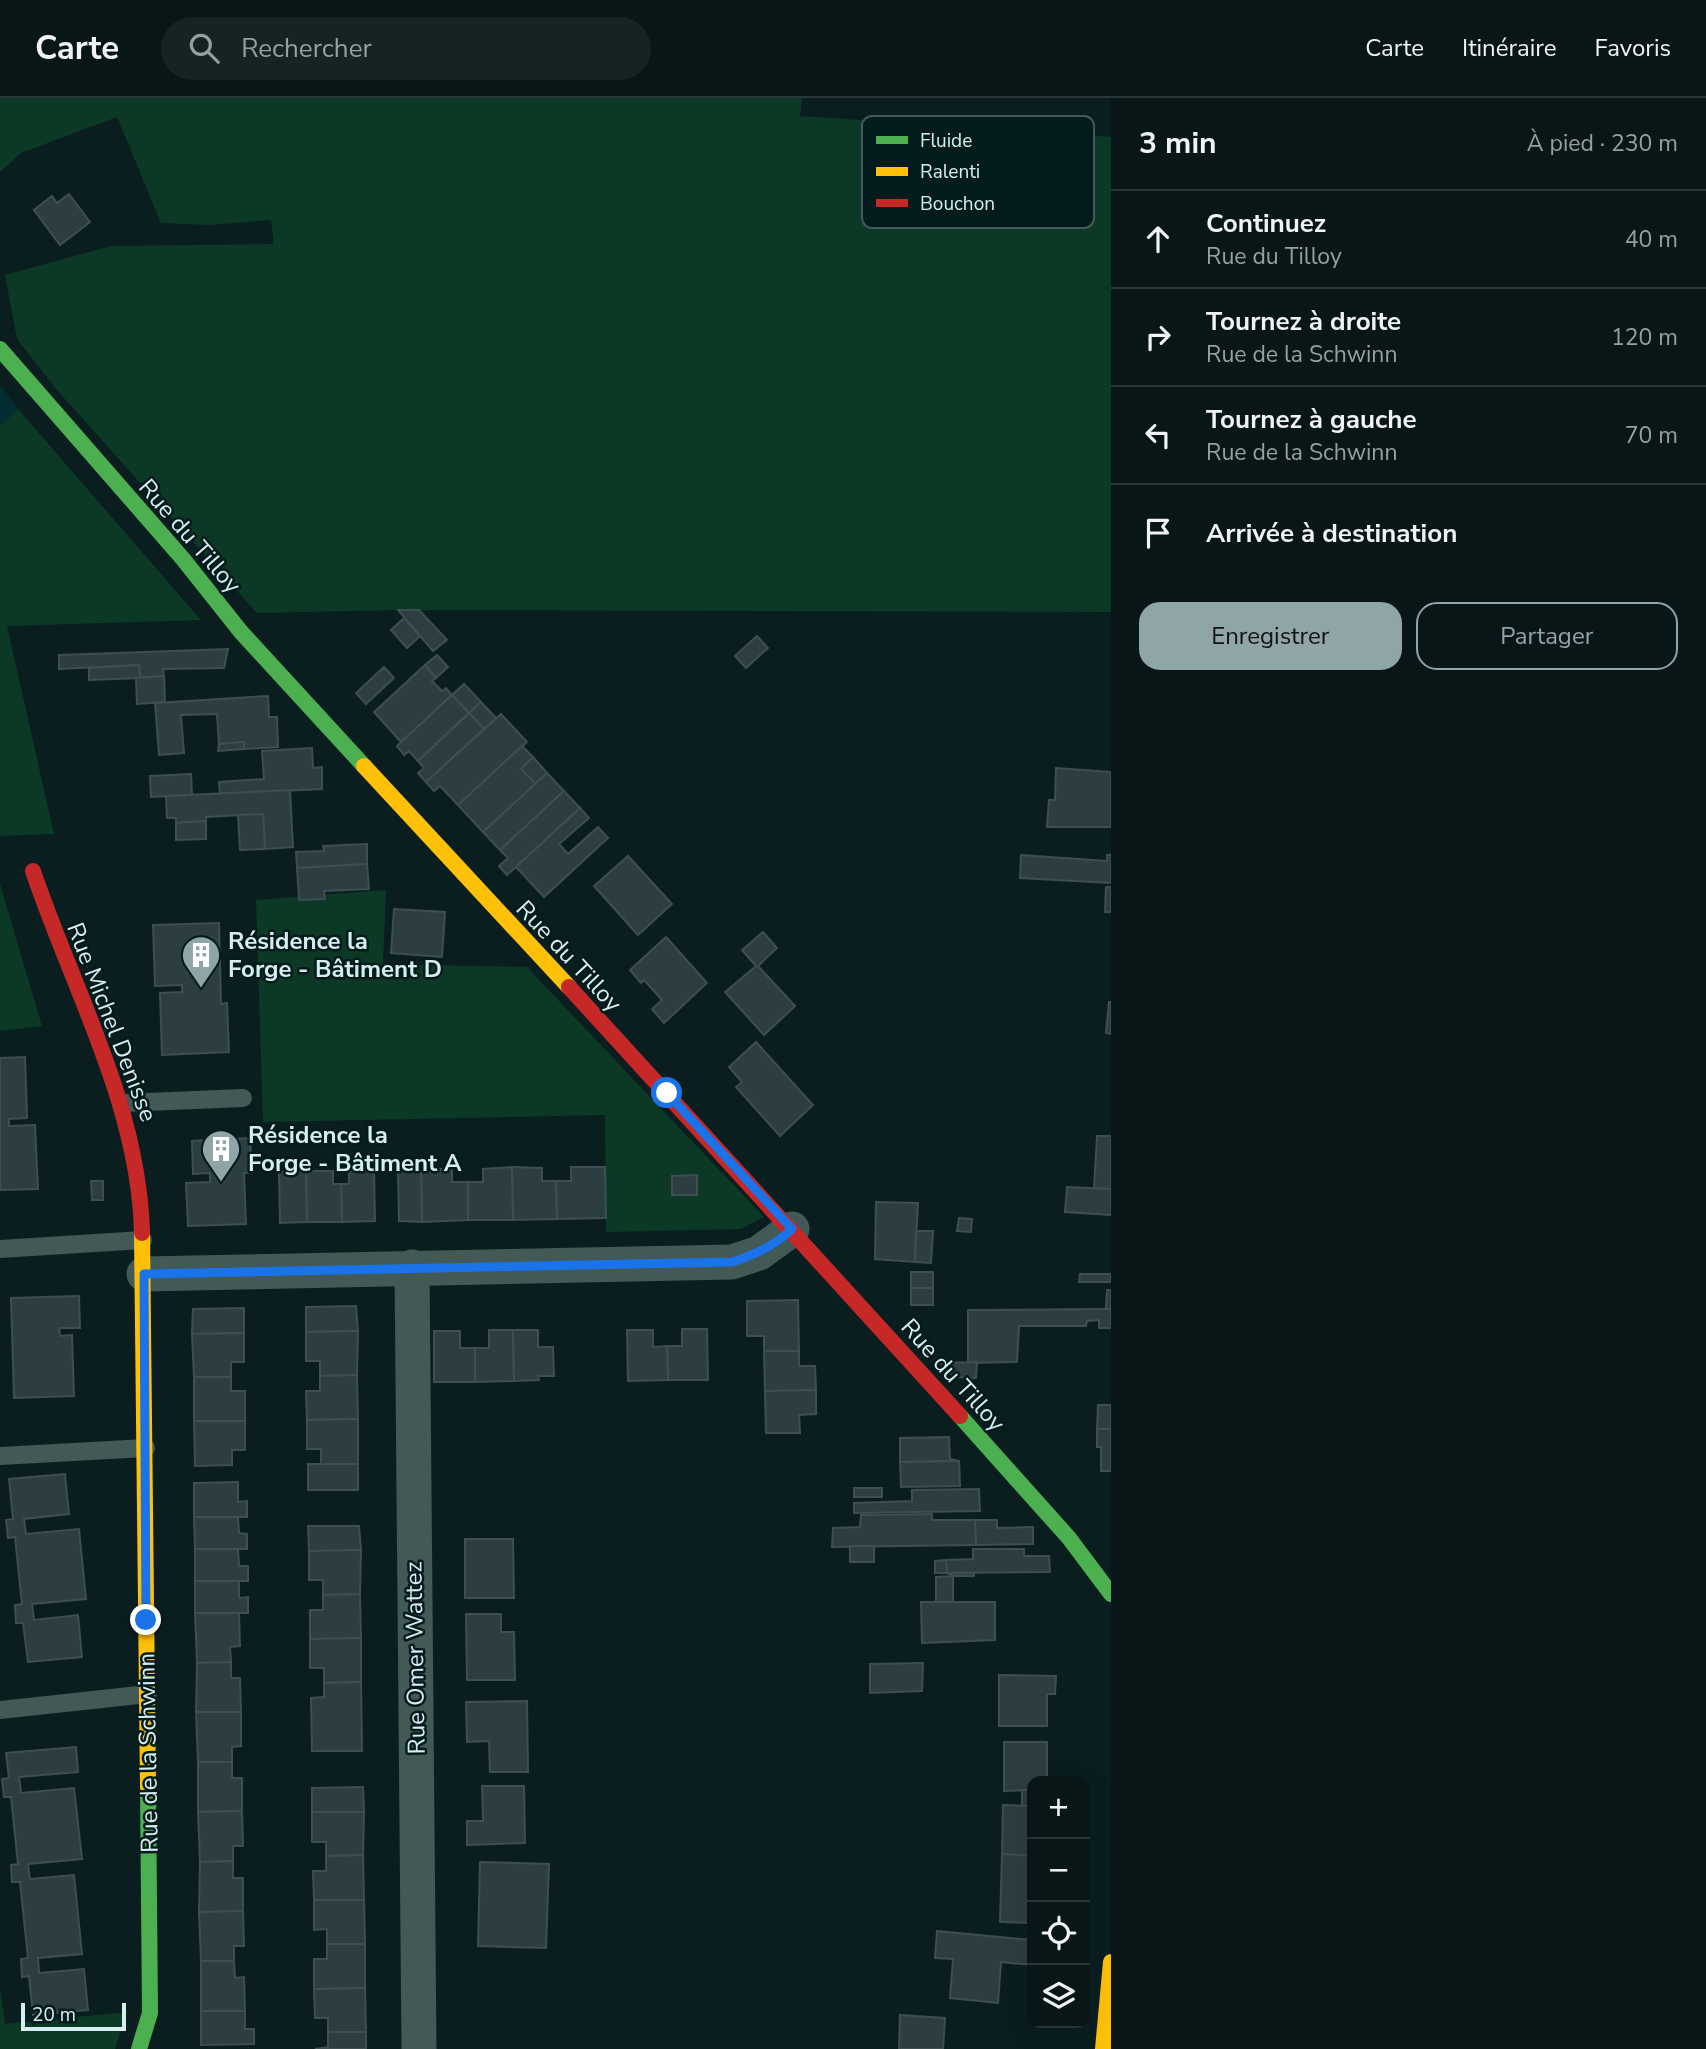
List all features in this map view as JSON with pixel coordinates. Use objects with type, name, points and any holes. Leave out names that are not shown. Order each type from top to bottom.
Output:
[{"type":"street","name":"Rue du Tilloy","points":[[0,349],[38,397],[214,596],[241,632],[792,1229],[1069,1538],[1111,1591]]},
{"type":"street","name":"Rue Michel Denisse","points":[[33,872],[56,940],[122,1103],[141,1194],[144,1257]]},
{"type":"street","points":[[144,1257],[412,1266],[732,1262],[759,1253],[792,1229]]},
{"type":"street","name":"Rue de la Schwinn","points":[[139,2049],[150,2013],[144,1257]]},
{"type":"street","name":"Rue Omer Wattez","points":[[412,1266],[419,2049]]},
{"type":"street","points":[[1103,2049],[1111,1962]]},
{"type":"lane","points":[[122,1103],[243,1098]]},
{"type":"lane","points":[[0,1249],[144,1257]]},
{"type":"lane","points":[[0,1456],[146,1448]]},
{"type":"lane","points":[[0,1710],[148,1694]]},
{"type":"shaded area","points":[[0,385],[18,409],[0,426]]},
{"type":"green space","points":[[0,98],[802,98],[800,116],[862,120],[862,228],[1094,228],[1094,136],[1111,137],[1111,612],[398,610],[257,613],[56,389],[17,339],[5,275],[111,246],[274,244],[271,220],[210,225],[161,223],[117,117],[21,153],[0,172]]},
{"type":"green space","points":[[18,409],[201,620],[7,626],[54,834],[0,836],[0,426]]},
{"type":"green space","points":[[0,884],[42,1026],[0,1031]]},
{"type":"green space","points":[[386,890],[383,964],[527,967],[764,1217],[741,1229],[606,1232],[605,1115],[263,1122],[256,900]]},
{"type":"green space","points":[[0,1987],[5,2024],[127,2012],[115,2049],[0,2049]]},
{"type":"building","points":[[69,194],[90,222],[60,245],[34,210],[52,196],[57,203]]},
{"type":"building","points":[[398,610],[419,610],[447,640],[433,651]]},
{"type":"building","points":[[404,618],[420,636],[407,648],[391,630]]},
{"type":"building","points":[[757,636],[768,648],[746,668],[735,656]]},
{"type":"building","points":[[228,649],[224,668],[163,669],[164,676],[140,678],[139,665],[59,669],[59,655]]},
{"type":"building","points":[[437,655],[448,667],[436,678],[425,665]]},
{"type":"building","points":[[139,665],[140,678],[89,680],[89,668]]},
{"type":"building","points":[[425,665],[436,678],[432,681],[442,691],[446,688],[452,695],[401,742],[374,712]]},
{"type":"building","points":[[384,667],[394,678],[366,704],[356,693]]},
{"type":"building","points":[[164,676],[165,702],[137,704],[136,678]]},
{"type":"building","points":[[464,684],[481,702],[469,713],[452,695]]},
{"type":"building","points":[[452,695],[469,713],[418,761],[409,751],[404,755],[397,746]]},
{"type":"building","points":[[268,696],[269,717],[277,717],[278,747],[244,749],[244,742],[219,744],[217,714],[181,715],[184,753],[159,755],[155,703]]},
{"type":"building","points":[[481,702],[496,718],[484,729],[469,713]]},
{"type":"building","points":[[469,713],[484,729],[426,782],[418,773],[424,768],[418,761]]},
{"type":"building","points":[[501,714],[527,742],[458,805],[440,786],[434,791],[426,782]]},
{"type":"building","points":[[244,742],[244,749],[218,751],[219,744]]},
{"type":"building","points":[[522,746],[533,757],[521,769],[536,784],[483,832],[458,805]]},
{"type":"building","points":[[312,748],[313,768],[322,767],[322,789],[220,794],[219,782],[264,779],[262,751]]},
{"type":"building","points":[[533,757],[547,773],[536,784],[521,769]]},
{"type":"building","points":[[1056,768],[1111,772],[1111,827],[1047,827],[1049,800],[1055,800]]},
{"type":"building","points":[[547,773],[564,791],[500,850],[483,832]]},
{"type":"building","points":[[191,774],[192,795],[151,797],[150,776]]},
{"type":"building","points":[[290,790],[293,847],[265,849],[263,814],[206,817],[206,821],[176,823],[176,818],[167,818],[166,796]]},
{"type":"building","points":[[564,791],[580,808],[507,875],[499,866],[508,858],[500,850]]},
{"type":"building","points":[[580,808],[589,818],[559,844],[568,854],[598,827],[608,838],[544,897],[516,867]]},
{"type":"building","points":[[263,814],[265,849],[240,850],[238,815]]},
{"type":"building","points":[[206,821],[206,839],[176,840],[176,823]]},
{"type":"building","points":[[367,844],[367,864],[297,868],[296,852],[324,851],[323,846]]},
{"type":"building","points":[[1021,855],[1107,861],[1107,855],[1111,855],[1111,883],[1020,878]]},
{"type":"building","points":[[628,856],[672,904],[638,935],[594,886]]},
{"type":"building","points":[[367,864],[369,889],[324,891],[325,899],[299,900],[297,868]]},
{"type":"building","points":[[1106,887],[1111,887],[1111,912],[1105,912]]},
{"type":"building","points":[[394,909],[445,912],[442,957],[391,953]]},
{"type":"building","name":"Résidence la Forge - Bâtiment D","points":[[219,923],[221,1004],[227,1003],[229,1052],[162,1055],[160,993],[182,992],[182,985],[155,986],[153,925]]},
{"type":"building","points":[[763,932],[777,948],[758,966],[795,1006],[764,1035],[725,992],[756,966],[742,950]]},
{"type":"building","points":[[666,937],[707,983],[664,1023],[652,1009],[662,1000],[644,980],[641,983],[630,970]]},
{"type":"building","points":[[1111,1002],[1111,1034],[1106,1033]]},
{"type":"building","points":[[756,1042],[813,1105],[780,1136],[736,1087],[742,1082],[729,1067]]},
{"type":"building","points":[[25,1057],[27,1118],[9,1119],[9,1126],[35,1125],[38,1189],[0,1190],[0,1058]]},
{"type":"building","points":[[1097,1136],[1111,1136],[1111,1189],[1094,1188]]},
{"type":"building","name":"Résidence la Forge - Bâtiment A","points":[[250,1138],[252,1172],[244,1173],[246,1224],[188,1226],[186,1183],[210,1182],[210,1173],[193,1174],[192,1141]]},
{"type":"building","points":[[512,1167],[542,1168],[542,1181],[556,1181],[557,1219],[513,1220]]},
{"type":"building","points":[[512,1167],[513,1220],[468,1220],[468,1182],[483,1182],[483,1169]]},
{"type":"building","points":[[571,1167],[605,1167],[606,1218],[557,1219],[556,1181],[571,1181]]},
{"type":"building","points":[[421,1169],[452,1169],[452,1182],[468,1182],[468,1220],[422,1222]]},
{"type":"building","points":[[421,1169],[422,1222],[399,1221],[398,1170]]},
{"type":"building","points":[[374,1170],[375,1221],[342,1222],[341,1184],[349,1184],[349,1171]]},
{"type":"building","points":[[306,1171],[333,1171],[333,1184],[341,1184],[342,1222],[307,1222]]},
{"type":"building","points":[[306,1171],[307,1222],[280,1223],[279,1172]]},
{"type":"building","points":[[697,1175],[697,1195],[672,1195],[672,1176]]},
{"type":"building","points":[[91,1181],[103,1181],[103,1200],[92,1200]]},
{"type":"building","points":[[1067,1187],[1111,1189],[1111,1215],[1065,1212]]},
{"type":"building","points":[[876,1202],[918,1203],[915,1262],[875,1259]]},
{"type":"building","points":[[959,1218],[972,1219],[971,1232],[957,1231]]},
{"type":"building","points":[[916,1231],[933,1231],[931,1263],[915,1262]]},
{"type":"building","points":[[911,1272],[933,1272],[933,1288],[911,1288]]},
{"type":"building","points":[[1080,1274],[1111,1274],[1111,1282],[1079,1282]]},
{"type":"building","points":[[911,1288],[933,1288],[933,1305],[911,1305]]},
{"type":"building","points":[[1107,1290],[1111,1290],[1111,1309],[1106,1309]]},
{"type":"building","points":[[79,1296],[80,1328],[59,1328],[60,1336],[72,1335],[74,1396],[14,1398],[11,1298]]},
{"type":"building","points":[[798,1300],[799,1351],[764,1351],[764,1336],[747,1336],[747,1301]]},
{"type":"building","points":[[356,1306],[358,1331],[306,1332],[306,1307]]},
{"type":"building","points":[[244,1308],[244,1333],[192,1334],[193,1309]]},
{"type":"building","points":[[1111,1309],[1111,1328],[1099,1328],[1099,1320],[1087,1321],[1086,1326],[1019,1326],[1017,1362],[968,1363],[968,1310]]},
{"type":"building","points":[[682,1329],[707,1329],[708,1380],[668,1380],[667,1346],[682,1346]]},
{"type":"building","points":[[489,1330],[513,1330],[514,1381],[475,1382],[475,1348],[489,1348]]},
{"type":"building","points":[[513,1330],[538,1330],[538,1347],[553,1347],[554,1376],[538,1376],[539,1380],[514,1381]]},
{"type":"building","points":[[627,1330],[653,1330],[653,1347],[667,1346],[668,1380],[628,1381]]},
{"type":"building","points":[[358,1331],[357,1375],[320,1376],[320,1361],[306,1361],[306,1332]]},
{"type":"building","points":[[434,1331],[460,1331],[460,1348],[475,1348],[475,1382],[434,1382]]},
{"type":"building","points":[[244,1333],[244,1362],[231,1362],[231,1377],[194,1377],[192,1334]]},
{"type":"building","points":[[764,1351],[799,1351],[799,1366],[815,1366],[816,1390],[765,1391]]},
{"type":"building","points":[[977,1362],[976,1378],[954,1377],[940,1363]]},
{"type":"building","points":[[357,1375],[358,1419],[307,1420],[306,1391],[320,1391],[320,1376]]},
{"type":"building","points":[[194,1377],[231,1377],[231,1391],[245,1391],[245,1421],[194,1421]]},
{"type":"building","points":[[816,1390],[816,1414],[799,1415],[800,1433],[766,1433],[765,1391]]},
{"type":"building","points":[[1098,1405],[1111,1405],[1111,1429],[1097,1429]]},
{"type":"building","points":[[358,1419],[358,1464],[321,1464],[321,1449],[307,1449],[307,1420]]},
{"type":"building","points":[[194,1421],[245,1421],[245,1450],[232,1450],[232,1465],[195,1466]]},
{"type":"building","points":[[1097,1429],[1111,1429],[1111,1471],[1101,1471],[1101,1447],[1097,1447]]},
{"type":"building","points":[[949,1437],[950,1459],[959,1461],[900,1462],[900,1438]]},
{"type":"building","points":[[959,1461],[960,1486],[901,1487],[900,1462]]},
{"type":"building","points":[[308,1464],[358,1464],[358,1490],[308,1490]]},
{"type":"building","points":[[65,1474],[69,1514],[24,1519],[26,1534],[79,1529],[86,1599],[32,1604],[34,1620],[78,1615],[82,1657],[28,1662],[23,1623],[16,1623],[15,1605],[22,1604],[15,1537],[8,1538],[6,1520],[13,1519],[9,1479]]},
{"type":"building","points":[[238,1482],[238,1502],[247,1501],[247,1517],[194,1517],[194,1483]]},
{"type":"building","points":[[854,1488],[882,1488],[882,1497],[854,1497]]},
{"type":"building","points":[[979,1489],[980,1511],[854,1513],[854,1503],[912,1501],[912,1490]]},
{"type":"building","points":[[932,1514],[932,1520],[975,1520],[976,1545],[832,1547],[833,1528],[860,1527],[861,1515]]},
{"type":"building","points":[[194,1517],[238,1517],[239,1533],[247,1534],[247,1549],[195,1549]]},
{"type":"building","points":[[975,1520],[997,1520],[997,1528],[1033,1527],[1033,1544],[976,1545]]},
{"type":"building","points":[[308,1526],[359,1526],[361,1550],[309,1551]]},
{"type":"building","points":[[465,1539],[513,1539],[514,1598],[465,1598]]},
{"type":"building","points":[[850,1546],[874,1546],[874,1562],[850,1562]]},
{"type":"building","points":[[195,1549],[238,1549],[239,1566],[248,1566],[248,1581],[195,1581]]},
{"type":"building","points":[[973,1549],[1024,1549],[1024,1556],[1049,1556],[1050,1572],[947,1573],[946,1560],[973,1559]]},
{"type":"building","points":[[361,1550],[360,1594],[323,1595],[323,1580],[309,1580],[309,1551]]},
{"type":"building","points":[[946,1560],[947,1573],[935,1573],[935,1561]]},
{"type":"building","points":[[947,1573],[974,1573],[974,1576],[953,1576]]},
{"type":"building","points":[[953,1576],[953,1602],[936,1603],[936,1577]]},
{"type":"building","points":[[195,1581],[239,1581],[239,1598],[248,1597],[248,1613],[195,1613]]},
{"type":"building","points":[[360,1594],[361,1638],[310,1639],[310,1610],[323,1610],[323,1595]]},
{"type":"building","points":[[921,1602],[995,1602],[995,1640],[922,1643]]},
{"type":"building","points":[[195,1613],[239,1613],[240,1646],[230,1647],[231,1662],[197,1663]]},
{"type":"building","points":[[466,1614],[501,1614],[501,1632],[514,1632],[515,1680],[467,1680]]},
{"type":"building","points":[[361,1638],[361,1682],[324,1683],[324,1668],[310,1668],[310,1639]]},
{"type":"building","points":[[231,1662],[231,1678],[240,1678],[241,1712],[196,1712],[197,1663]]},
{"type":"building","points":[[923,1663],[922,1691],[870,1693],[870,1664]]},
{"type":"building","points":[[999,1675],[1056,1676],[1055,1694],[1047,1694],[1047,1726],[999,1726]]},
{"type":"building","points":[[361,1682],[362,1751],[312,1751],[311,1698],[324,1697],[324,1683]]},
{"type":"building","points":[[527,1701],[528,1772],[490,1772],[489,1741],[467,1742],[466,1702]]},
{"type":"building","points":[[196,1712],[241,1712],[241,1746],[232,1747],[232,1762],[198,1762]]},
{"type":"building","points":[[1004,1742],[1047,1742],[1047,1776],[1027,1776],[1027,1790],[1004,1791]]},
{"type":"building","points":[[76,1747],[78,1772],[19,1777],[21,1793],[74,1788],[82,1859],[28,1864],[30,1879],[74,1875],[82,1954],[38,1958],[39,1973],[84,1969],[88,2010],[33,2015],[29,1976],[22,1977],[21,1959],[28,1958],[20,1882],[12,1882],[11,1865],[18,1864],[11,1797],[4,1797],[2,1779],[9,1778],[6,1753]]},
{"type":"building","points":[[198,1762],[232,1762],[232,1778],[242,1778],[242,1811],[198,1812]]},
{"type":"building","points":[[482,1786],[524,1786],[525,1843],[467,1845],[467,1821],[483,1821]]},
{"type":"building","points":[[363,1787],[364,1812],[312,1812],[312,1788]]},
{"type":"building","points":[[1022,1790],[1027,1790],[1027,1806],[1022,1806]]},
{"type":"building","points":[[1003,1805],[1027,1806],[1027,1856],[1002,1854]]},
{"type":"building","points":[[242,1811],[243,1846],[233,1846],[233,1861],[200,1862],[198,1812]]},
{"type":"building","points":[[312,1812],[364,1812],[363,1855],[326,1856],[326,1842],[312,1842]]},
{"type":"building","points":[[1002,1854],[1027,1856],[1027,1923],[1000,1922]]},
{"type":"building","points":[[363,1855],[364,1900],[314,1900],[313,1871],[326,1871],[326,1856]]},
{"type":"building","points":[[233,1861],[233,1878],[243,1878],[243,1911],[199,1912],[200,1862]]},
{"type":"building","points":[[480,1862],[549,1864],[546,1948],[478,1946]]},
{"type":"building","points":[[314,1900],[364,1900],[365,1944],[327,1944],[327,1929],[314,1930]]},
{"type":"building","points":[[243,1911],[244,1946],[234,1946],[234,1961],[201,1961],[199,1912]]},
{"type":"building","points":[[937,1931],[1027,1940],[1027,1965],[1001,1962],[998,2003],[950,1998],[953,1959],[935,1958]]},
{"type":"building","points":[[327,1944],[365,1944],[365,1988],[314,1989],[314,1959],[327,1959]]},
{"type":"building","points":[[201,1961],[234,1961],[235,1978],[244,1977],[245,2011],[201,2011]]},
{"type":"building","points":[[365,1988],[366,2032],[328,2032],[328,2018],[315,2018],[314,1989]]},
{"type":"building","points":[[201,2011],[245,2011],[245,2029],[254,2029],[254,2044],[201,2045]]},
{"type":"building","points":[[900,2015],[945,2018],[943,2049],[899,2049]]},
{"type":"building","points":[[328,2032],[366,2032],[366,2049],[315,2049],[328,2047]]},
{"type":"traffic: fast","points":[[0,349],[183,559],[241,632],[364,766]]},
{"type":"traffic: fast","points":[[960,1416],[1069,1538],[1111,1594]]},
{"type":"traffic: fast","points":[[139,2049],[150,2013],[148,1787]]},
{"type":"traffic: slow","points":[[364,766],[569,987]]},
{"type":"traffic: slow","points":[[142,1233],[148,1787]]},
{"type":"traffic: slow","points":[[1103,2049],[1111,1962]]},
{"type":"traffic: jam","points":[[33,871],[117,1094],[138,1186],[142,1233]]},
{"type":"traffic: jam","points":[[569,987],[960,1416]]},
{"type":"place","name":"Résidence la Forge - Bâtiment D","points":[[201,989]]},
{"type":"place","name":"Résidence la Forge - Bâtiment A","points":[[221,1183]]},
{"type":"route","points":[[146,1620],[144,1274],[412,1266],[732,1262],[759,1253],[782,1239],[792,1229],[667,1093]]}]
